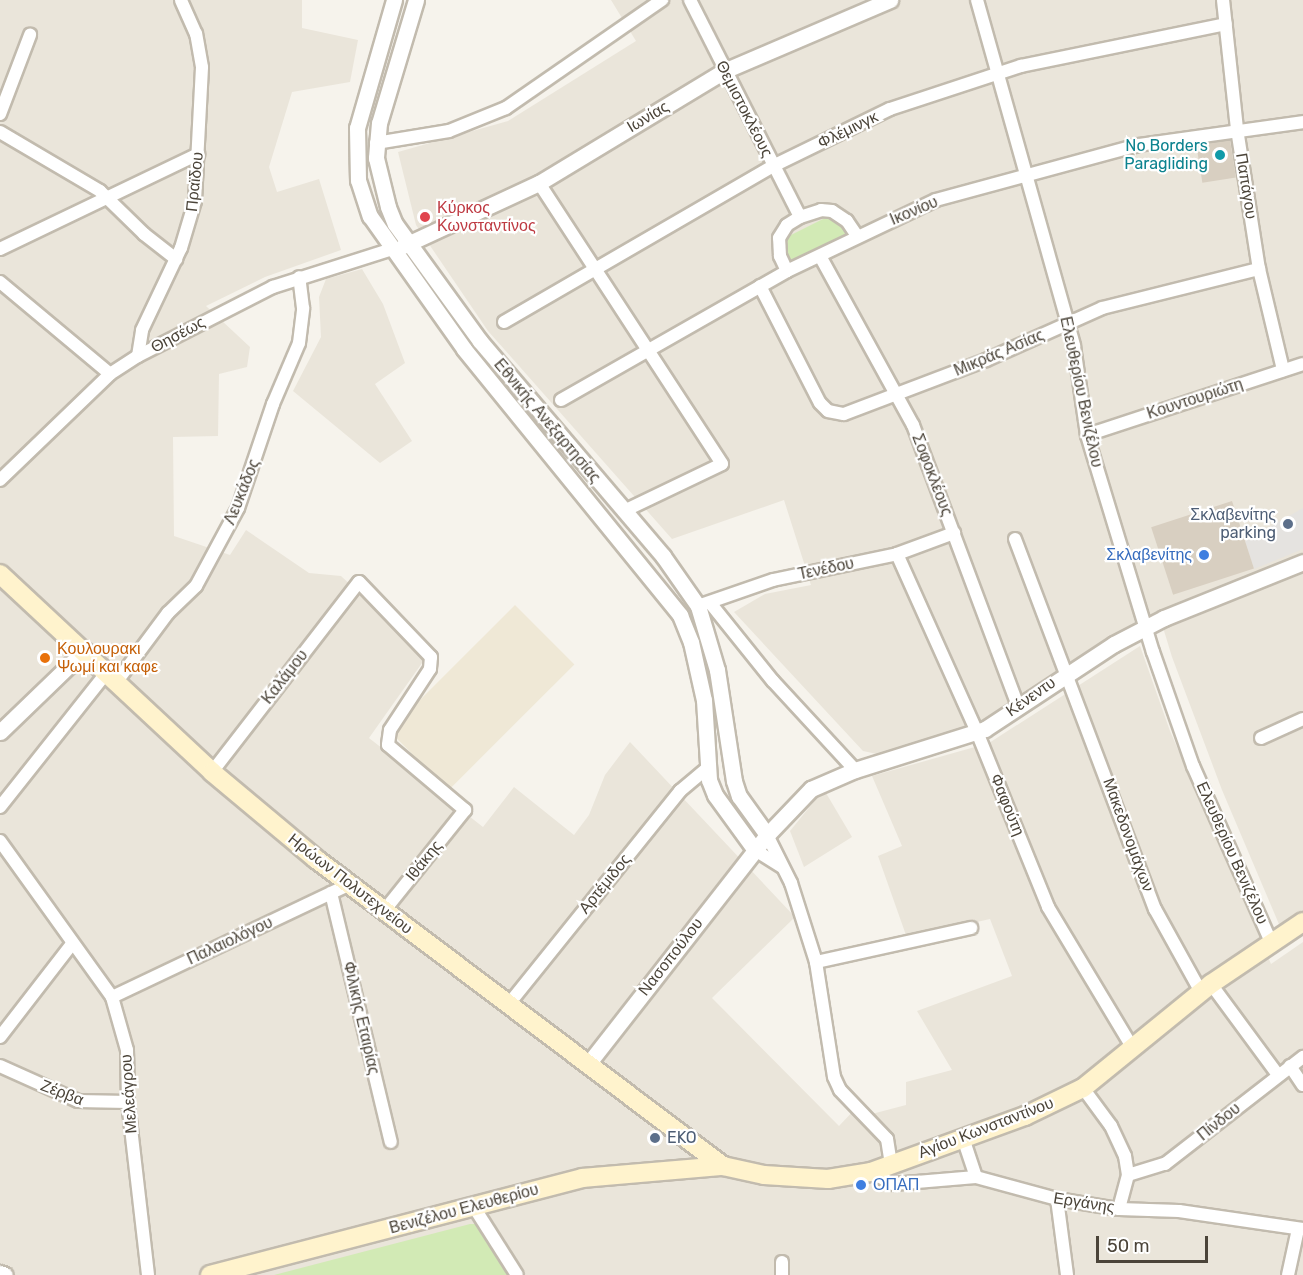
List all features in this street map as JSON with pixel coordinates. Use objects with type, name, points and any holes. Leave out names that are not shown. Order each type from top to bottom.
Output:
[{"type":"main road","name":"Ηρώων Πολυτεχνείου","points":[[0,574],[85,650],[212,772],[340,889],[384,911],[723,1166]]},
{"type":"main road","name":"Αγίου Κωνσταντίνου","points":[[723,1166],[764,1175],[828,1179],[871,1172],[1025,1116],[1083,1088],[1206,988],[1303,922]]},
{"type":"main road","name":"Βενιζέλου Ελευθερίου","points":[[210,1275],[582,1178],[723,1166]]},
{"type":"street","name":"Πραϊδου","points":[[138,356],[142,330],[176,259],[195,201],[202,67],[198,42],[181,0]]},
{"type":"street","points":[[393,0],[361,109],[355,158],[364,203],[392,249],[464,349],[680,615],[691,642],[704,700],[707,768],[715,795],[755,850],[782,867]]},
{"type":"street","name":"Εθνικής Ανεξαρτησίας","points":[[416,0],[383,102],[376,143],[378,174],[388,207],[410,244],[540,417],[705,605],[734,781],[739,796],[767,835]]},
{"type":"street","points":[[376,143],[449,131],[506,108],[662,0]]},
{"type":"street","name":"Θεμιστοκλέους","points":[[690,0],[800,217]]},
{"type":"street","name":"Ιωνίας","points":[[392,249],[410,244],[539,183],[724,71],[890,0]]},
{"type":"street","name":"Ελευθερίου Βενιζέλου","points":[[977,0],[1023,174],[1067,323],[1087,435],[1146,627],[1193,766],[1272,944]]},
{"type":"street","name":"Παπάγου","points":[[1223,0],[1237,129],[1259,269],[1283,370]]},
{"type":"street","name":"Φλέμινγκ","points":[[504,322],[773,166],[890,109],[996,73],[1226,24]]},
{"type":"street","points":[[0,114],[30,35]]},
{"type":"street","name":"Ικονίου","points":[[561,400],[786,271],[936,200],[1023,174],[1149,142],[1303,122]]},
{"type":"street","points":[[0,132],[107,197],[144,234],[176,259]]},
{"type":"street","points":[[0,249],[198,154]]},
{"type":"street","points":[[539,183],[593,271],[649,350],[722,464],[624,511]]},
{"type":"street","points":[[786,271],[780,256],[779,238],[787,225],[800,217],[821,210],[832,211],[847,221],[857,236]]},
{"type":"street","name":"Θησέως","points":[[0,480],[110,374],[138,356],[299,277],[392,249]]},
{"type":"street","name":"Σοφοκλέους","points":[[820,256],[872,355],[913,425],[1018,706]]},
{"type":"street","name":"Μικράς Ασίας","points":[[760,286],[820,404],[828,411],[844,414],[897,395],[1102,308],[1259,269]]},
{"type":"street","name":"Λευκάδος","points":[[0,807],[112,676],[168,613],[196,586],[238,508],[273,404],[300,343],[303,308],[299,277]]},
{"type":"street","points":[[0,282],[110,374]]},
{"type":"street","name":"Κουντουριώτη","points":[[1087,435],[1303,364]]},
{"type":"street","name":"Τενέδου","points":[[705,605],[773,580],[897,554],[954,533]]},
{"type":"street","name":"Μακεδονομάχων","points":[[1015,539],[1068,672],[1155,909],[1206,988],[1278,1075]]},
{"type":"street","name":"Φαφούτη","points":[[897,554],[977,732],[1048,907],[1132,1047]]},
{"type":"street","name":"Κένεντυ","points":[[767,835],[811,789],[855,770],[977,732],[1068,672],[1146,627],[1303,562]]},
{"type":"street","name":"Καλάμου","points":[[212,772],[359,582],[431,657],[430,669],[390,730],[388,745],[465,810]]},
{"type":"street","points":[[705,605],[855,770]]},
{"type":"street","points":[[0,732],[85,650]]},
{"type":"street","points":[[1261,738],[1303,719]]},
{"type":"street","name":"Αρτέμιδος","points":[[508,1005],[680,791],[707,768]]},
{"type":"street","name":"Ιθάκης","points":[[384,911],[465,810]]},
{"type":"street","points":[[767,835],[782,867],[816,962],[837,1084],[887,1139],[891,1164]]},
{"type":"street","name":"Νασοπούλου","points":[[588,1064],[767,835]]},
{"type":"street","name":"Μελεάγρου","points":[[0,841],[112,997],[127,1050],[128,1102],[148,1275]]},
{"type":"street","name":"Παλαιολόγου","points":[[112,997],[340,889]]},
{"type":"street","name":"Φιλικής Εταιρίας","points":[[340,889],[391,1142]]},
{"type":"street","points":[[816,962],[971,928]]},
{"type":"street","points":[[0,1037],[72,944]]},
{"type":"street","name":"Πίνδου","points":[[1128,1174],[1165,1164],[1303,1056]]},
{"type":"street","name":"Ζέρβα","points":[[0,1066],[78,1101],[128,1102]]},
{"type":"street","points":[[1290,1066],[1303,1085]]},
{"type":"street","points":[[1083,1088],[1121,1142],[1128,1174],[1119,1209]]},
{"type":"street","points":[[963,1138],[976,1177]]},
{"type":"street","name":"Εργάνης","points":[[871,1172],[893,1184],[976,1177],[1057,1199],[1119,1209],[1179,1211],[1300,1229]]},
{"type":"street","points":[[1057,1199],[1067,1275]]},
{"type":"street","points":[[474,1207],[517,1275]]},
{"type":"street","points":[[1288,1275],[1300,1229]]},
{"type":"street","points":[[782,1262],[782,1275]]},
{"type":"street","points":[[0,1273],[5,1275]]},
{"type":"shaded area","points":[[0,0],[302,0],[302,28],[358,40],[350,82],[292,92],[269,167],[277,192],[319,179],[341,250],[265,277],[206,306],[250,347],[247,367],[219,374],[218,436],[173,437],[174,536],[230,555],[246,530],[309,573],[341,576],[427,656],[369,738],[483,827],[514,787],[574,835],[589,815],[605,775],[630,742],[795,917],[712,998],[839,1126],[857,1107],[868,1115],[906,1105],[906,1082],[952,1070],[917,1011],[1012,976],[990,919],[907,938],[878,856],[902,846],[872,776],[989,743],[1140,646],[1170,731],[1271,964],[1303,942],[1303,1275],[0,1275]]},
{"type":"shaded area","points":[[611,0],[1303,0],[1303,914],[1281,929],[1222,790],[1172,657],[1158,611],[985,727],[877,754],[863,751],[734,612],[765,594],[811,585],[784,500],[672,539],[488,331],[416,225],[398,152],[508,121],[636,41]]},
{"type":"shaded area","points":[[362,269],[383,304],[405,363],[375,384],[412,441],[380,463],[293,391],[321,337],[319,297],[326,279]]},
{"type":"shaded area","name":"Σκλαβενίτης parking","points":[[1303,508],[1303,549],[1254,569],[1245,541]]},
{"type":"shaded area","points":[[515,605],[574,664],[449,790],[389,731]]},
{"type":"shaded area","points":[[826,793],[852,837],[804,867],[790,831],[816,799]]},
{"type":"green space","points":[[825,218],[836,220],[848,234],[790,262],[784,247],[787,237]]},
{"type":"green space","points":[[470,1224],[481,1224],[513,1275],[274,1275]]},
{"type":"building","name":"No Borders Paragliding","points":[[1230,140],[1236,178],[1202,183],[1196,145]]},
{"type":"building","name":"Σκλαβενίτης","points":[[1232,501],[1254,569],[1173,595],[1151,527]]},
{"type":"place","name":"No Borders Paragliding","points":[[1220,155]]},
{"type":"place","name":"Κύρκος Κωνσταντίνος","points":[[425,217]]},
{"type":"place","name":"Σκλαβενίτης parking","points":[[1288,524]]},
{"type":"place","name":"Σκλαβενίτης","points":[[1204,555]]},
{"type":"place","name":"Κουλουρακι Ψωμί και καφε","points":[[45,658]]},
{"type":"place","name":"EKO","points":[[655,1138]]},
{"type":"place","name":"ΟΠΑΠ","points":[[861,1185]]}]
